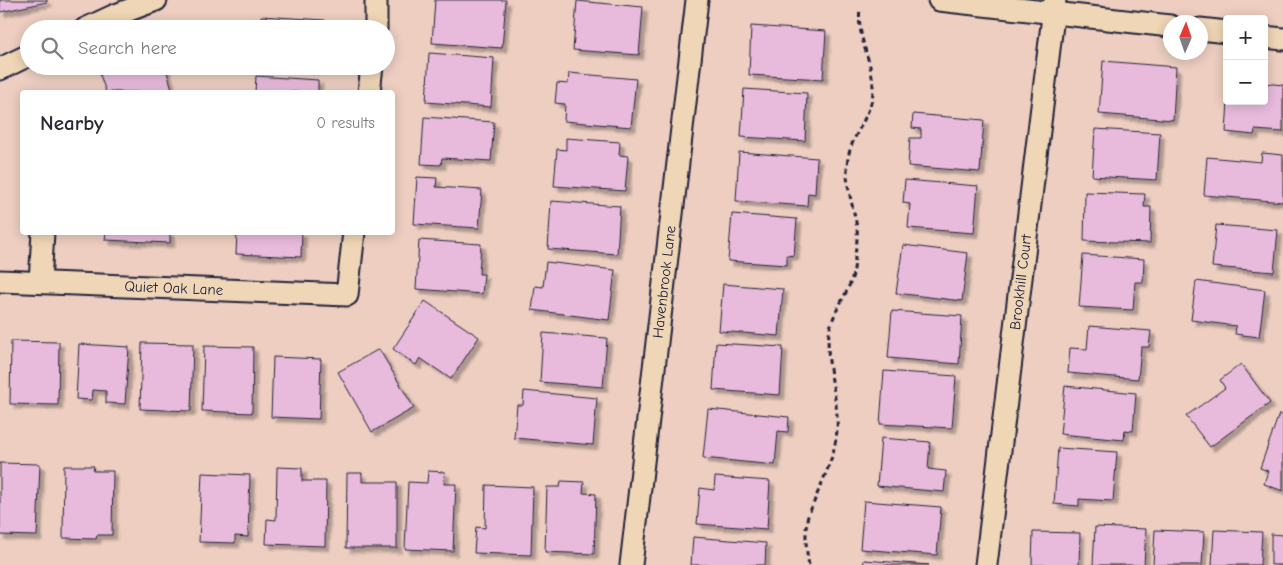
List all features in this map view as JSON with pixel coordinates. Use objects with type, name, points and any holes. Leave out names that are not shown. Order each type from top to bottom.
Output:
[{"type":"street","points":[[96,20],[110,8],[156,0]]},
{"type":"street","points":[[376,0],[376,20]]},
{"type":"street","name":"Havenbrook Lane","points":[[631,565],[697,0]]},
{"type":"street","points":[[939,0],[1054,6],[1163,25]]},
{"type":"street","name":"Brookhill Court","points":[[986,565],[1054,6]]},
{"type":"street","points":[[1208,30],[1223,32]]},
{"type":"street","points":[[1268,37],[1283,39]]},
{"type":"street","points":[[0,69],[20,59]]},
{"type":"street","points":[[369,90],[371,75]]},
{"type":"street","points":[[40,282],[43,235]]},
{"type":"street","name":"Quiet Oak Lane","points":[[0,281],[347,295],[354,235]]},
{"type":"path","points":[[809,565],[806,540],[807,519],[834,455],[837,434],[837,418],[830,377],[829,331],[839,305],[852,280],[856,254],[857,230],[847,186],[848,158],[853,140],[868,109],[873,92],[872,71],[862,42],[858,20],[860,9]]},
{"type":"building","points":[[0,0],[47,0],[47,2],[0,12]]},
{"type":"building","points":[[435,0],[506,0],[502,48],[432,43]]},
{"type":"building","points":[[577,1],[643,7],[639,55],[573,50]]},
{"type":"building","points":[[261,16],[325,20],[261,20]]},
{"type":"building","points":[[751,26],[826,31],[823,79],[749,75]]},
{"type":"building","points":[[429,53],[494,58],[491,107],[426,102]]},
{"type":"building","points":[[1103,61],[1176,67],[1173,120],[1099,114]]},
{"type":"building","points":[[569,73],[636,79],[631,127],[564,121],[565,104],[555,103],[557,83],[568,84]]},
{"type":"building","points":[[100,75],[168,75],[172,90],[105,90]]},
{"type":"building","points":[[256,76],[318,80],[318,90],[255,90]]},
{"type":"building","points":[[1268,83],[1283,85],[1283,132],[1255,130],[1254,135],[1226,132],[1228,105],[1268,105]]},
{"type":"building","points":[[744,89],[807,93],[805,141],[741,137]]},
{"type":"building","points":[[913,114],[984,120],[980,172],[908,166],[910,138],[921,138],[921,129],[912,128]]},
{"type":"building","points":[[424,117],[494,122],[491,161],[442,158],[441,165],[421,164]]},
{"type":"building","points":[[1095,129],[1160,133],[1157,180],[1092,176]]},
{"type":"building","points":[[566,138],[620,142],[619,155],[628,156],[625,191],[554,186],[557,149],[566,150]]},
{"type":"building","points":[[739,152],[817,158],[815,194],[808,193],[807,206],[736,201]]},
{"type":"building","points":[[1262,153],[1283,155],[1283,202],[1204,195],[1207,157],[1261,162]]},
{"type":"building","points":[[417,177],[437,178],[436,187],[482,190],[479,228],[414,224]]},
{"type":"building","points":[[905,180],[978,186],[974,233],[908,228],[910,204],[903,203]]},
{"type":"building","points":[[1085,192],[1145,194],[1144,207],[1151,207],[1150,243],[1084,241]]},
{"type":"building","points":[[551,201],[620,206],[617,254],[548,249]]},
{"type":"building","points":[[732,214],[797,219],[794,256],[787,255],[787,265],[728,261]]},
{"type":"building","points":[[1216,225],[1278,230],[1274,272],[1212,267]]},
{"type":"building","points":[[106,235],[170,235],[170,243],[105,240]]},
{"type":"building","points":[[237,235],[302,235],[301,257],[236,254]]},
{"type":"building","points":[[419,240],[481,244],[479,274],[484,274],[482,294],[416,289]]},
{"type":"building","points":[[903,245],[968,253],[962,301],[896,293]]},
{"type":"building","points":[[1083,255],[1144,259],[1143,282],[1135,282],[1133,310],[1079,307]]},
{"type":"building","points":[[546,262],[615,270],[609,320],[532,310],[535,286],[543,287]]},
{"type":"building","points":[[1196,281],[1265,290],[1259,337],[1235,334],[1236,326],[1191,320]]},
{"type":"building","points":[[723,284],[783,289],[779,336],[719,331]]},
{"type":"building","points":[[425,301],[479,337],[451,379],[420,358],[416,365],[393,349]]},
{"type":"building","points":[[892,311],[962,316],[959,364],[888,358]]},
{"type":"building","points":[[1089,326],[1151,331],[1149,347],[1141,347],[1138,379],[1068,373],[1070,348],[1087,349]]},
{"type":"building","points":[[543,333],[607,338],[603,387],[540,382]]},
{"type":"building","points":[[11,341],[59,342],[58,405],[10,404]]},
{"type":"building","points":[[142,343],[193,344],[191,411],[140,409]]},
{"type":"building","points":[[716,343],[783,347],[780,395],[713,390]]},
{"type":"building","points":[[79,344],[129,347],[125,404],[106,403],[106,391],[93,390],[92,400],[76,399]]},
{"type":"building","points":[[204,346],[253,347],[252,413],[202,411]]},
{"type":"building","points":[[379,349],[414,408],[372,432],[338,372]]},
{"type":"building","points":[[273,357],[321,359],[319,419],[271,417]]},
{"type":"building","points":[[1241,364],[1270,403],[1210,447],[1186,416],[1225,388],[1220,380]]},
{"type":"building","points":[[884,371],[956,376],[952,428],[880,424]]},
{"type":"building","points":[[1065,386],[1136,393],[1133,431],[1125,430],[1124,440],[1060,434]]},
{"type":"building","points":[[524,391],[597,398],[593,445],[514,438],[517,405],[523,405]]},
{"type":"building","points":[[708,409],[789,417],[788,432],[778,431],[775,465],[703,458]]},
{"type":"building","points":[[1279,414],[1283,416],[1283,491],[1264,484],[1268,471],[1260,468]]},
{"type":"building","points":[[881,438],[930,442],[928,469],[946,471],[944,492],[877,486]]},
{"type":"building","points":[[1058,448],[1117,452],[1113,501],[1079,499],[1079,506],[1054,504]]},
{"type":"building","points":[[0,463],[40,464],[37,536],[0,535]]},
{"type":"building","points":[[64,466],[94,466],[93,471],[113,471],[112,535],[97,535],[96,539],[63,538]]},
{"type":"building","points":[[277,467],[302,468],[302,481],[326,481],[325,546],[266,544],[267,519],[276,520]]},
{"type":"building","points":[[428,471],[445,472],[444,484],[456,484],[453,551],[405,549],[408,482],[427,483]]},
{"type":"building","points":[[202,473],[250,475],[248,537],[235,536],[235,543],[199,542]]},
{"type":"building","points":[[347,473],[362,473],[362,482],[397,482],[397,548],[346,548]]},
{"type":"building","points":[[715,477],[770,481],[767,529],[697,524],[700,488],[714,490]]},
{"type":"building","points":[[561,481],[584,482],[583,493],[596,494],[594,554],[545,552],[547,487],[560,487]]},
{"type":"building","points":[[486,485],[533,487],[531,555],[474,553],[476,527],[485,528]]},
{"type":"building","points":[[864,501],[941,507],[937,555],[860,549]]},
{"type":"building","points":[[1095,527],[1146,529],[1144,565],[1093,565]]},
{"type":"building","points":[[1155,530],[1204,532],[1202,565],[1153,565]]},
{"type":"building","points":[[1214,530],[1262,532],[1260,565],[1212,565]]},
{"type":"building","points":[[1033,532],[1080,533],[1079,565],[1032,565]]},
{"type":"building","points":[[1271,534],[1283,535],[1283,565],[1271,565]]},
{"type":"building","points":[[693,537],[766,543],[765,565],[691,565]]},
{"type":"building","points":[[864,560],[929,565],[863,565]]}]
